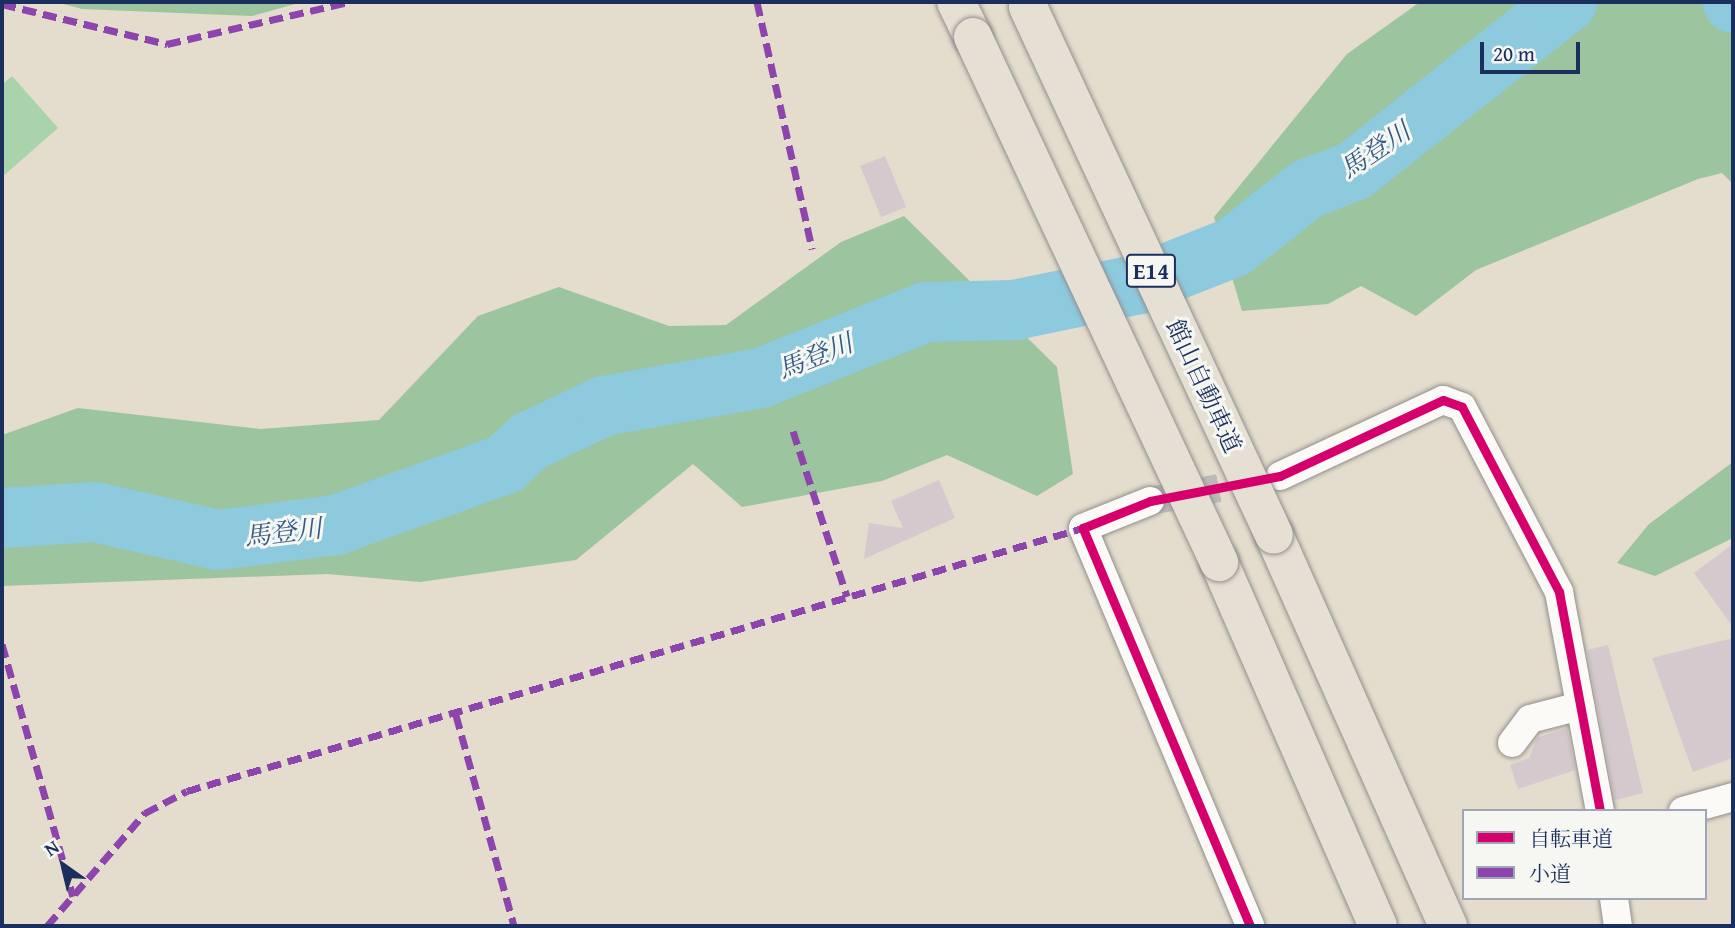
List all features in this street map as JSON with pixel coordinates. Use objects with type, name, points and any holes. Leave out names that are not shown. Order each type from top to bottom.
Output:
[{"type":"highway","name":"E14","points":[[956,2],[1219,562],[1378,926]]},
{"type":"highway","name":"館山自動車道","points":[[1026,5],[1273,535],[1448,926]]},
{"type":"street","points":[[1280,476],[1443,400],[1462,407],[1559,592],[1600,809]]},
{"type":"street","points":[[1150,501],[1083,528],[1250,926]]},
{"type":"street","points":[[1512,743],[1530,719],[1580,706]]},
{"type":"street","points":[[1690,809],[1733,797]]},
{"type":"street","points":[[1614,900],[1618,926]]},
{"type":"green space","points":[[56,2],[302,2],[252,16],[82,9]]},
{"type":"green space","points":[[1420,2],[1733,2],[1733,184],[1722,173],[1698,179],[1476,270],[1416,316],[1361,286],[1328,304],[1242,311],[1214,217],[1347,54]]},
{"type":"green space","points":[[12,76],[58,128],[2,177],[2,85]]},
{"type":"green space","points":[[904,216],[1057,367],[1073,474],[1037,496],[947,455],[882,481],[742,507],[693,464],[576,560],[420,582],[327,574],[2,586],[2,435],[78,408],[261,429],[379,420],[478,316],[559,287],[669,326],[726,325],[841,242]]},
{"type":"green space","points":[[1733,462],[1733,538],[1655,576],[1617,563],[1649,524]]},
{"type":"building","points":[[885,156],[906,207],[881,217],[860,166]]},
{"type":"building","points":[[939,480],[955,518],[864,559],[869,523],[903,528],[891,501]]},
{"type":"building","points":[[1733,544],[1733,627],[1694,573]]},
{"type":"building","points":[[1733,638],[1733,758],[1693,772],[1652,658]]},
{"type":"building","points":[[1608,645],[1643,793],[1615,800],[1587,650]]},
{"type":"building","points":[[1567,728],[1575,770],[1518,789],[1510,765],[1529,758],[1537,738]]},
{"type":"waterway","name":"馬登川","points":[[2,518],[95,512],[218,540],[336,525],[505,464],[530,441],[604,406],[761,378],[926,312],[1014,310],[1140,284],[1234,247],[1307,189],[1354,171],[1567,2]]},
{"type":"tunnel","points":[[1150,501],[1267,479]]},
{"type":"marked path","points":[[2,4],[167,44],[349,2]]},
{"type":"marked path","points":[[757,2],[812,249]]},
{"type":"marked path","points":[[793,431],[847,596]]},
{"type":"marked path","points":[[47,926],[145,813],[187,791],[1083,528]]},
{"type":"marked path","points":[[2,644],[73,896]]},
{"type":"marked path","points":[[456,715],[514,926]]},
{"type":"cycle path","points":[[1250,926],[1083,528],[1150,501],[1280,476],[1443,400],[1462,407],[1559,592],[1600,809]]}]
